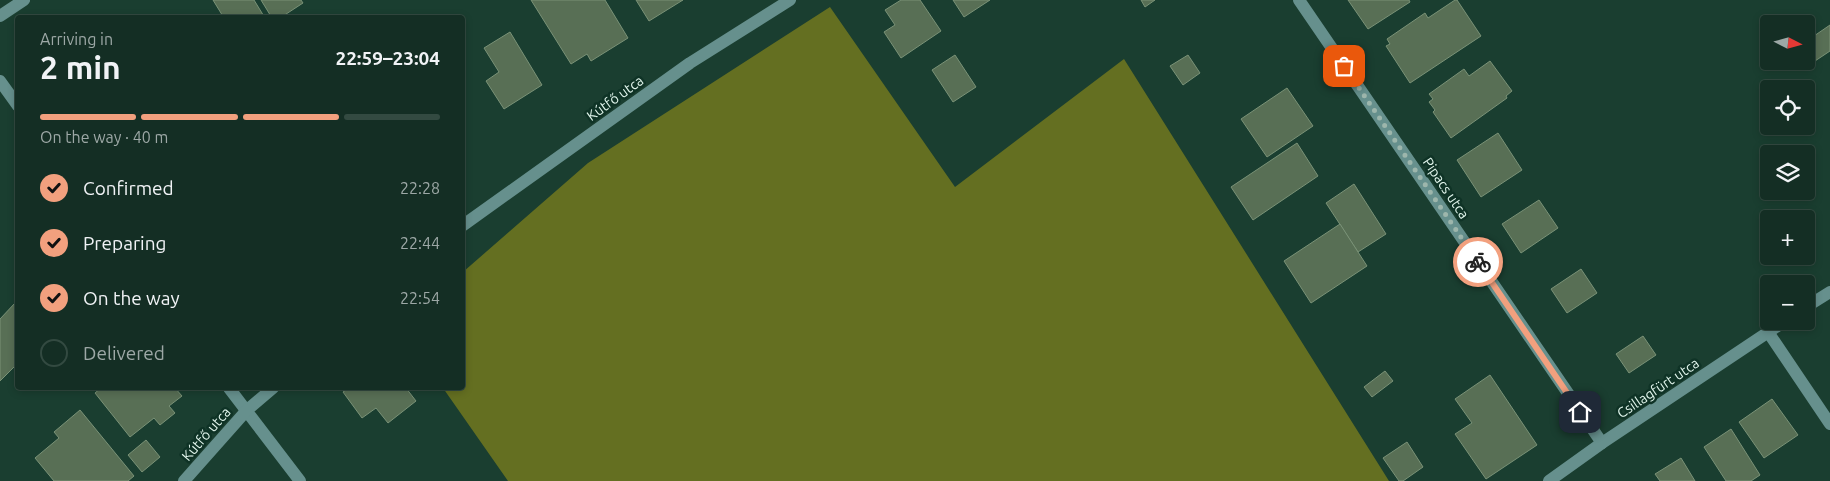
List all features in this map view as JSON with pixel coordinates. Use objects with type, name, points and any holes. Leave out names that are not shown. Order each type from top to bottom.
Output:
[{"type":"street","points":[[0,16],[24,0]]},
{"type":"street","name":"Kútfő utca","points":[[465,224],[690,63],[790,0]]},
{"type":"street","name":"Pipacs utca","points":[[1299,0],[1602,443]]},
{"type":"street","points":[[0,81],[15,102]]},
{"type":"street","points":[[1815,301],[1830,292]]},
{"type":"street","name":"Csillagfürt utca","points":[[1549,481],[1602,443],[1771,330]]},
{"type":"street","points":[[1768,332],[1830,424]]},
{"type":"street","points":[[231,390],[300,481]]},
{"type":"street","name":"Kútfő utca","points":[[184,481],[247,410],[271,390]]},
{"type":"green space","points":[[830,7],[955,187],[1124,59],[1389,481],[508,481],[444,390],[465,390],[465,270],[588,163]]},
{"type":"building","points":[[213,0],[254,0],[263,15],[222,15]]},
{"type":"building","points":[[261,0],[301,0],[303,3],[285,15],[270,15]]},
{"type":"building","points":[[531,0],[605,0],[628,38],[591,61],[587,54],[571,64]]},
{"type":"building","points":[[636,0],[683,0],[649,21]]},
{"type":"building","points":[[901,0],[920,0],[941,31],[901,58],[884,32],[895,25],[885,10]]},
{"type":"building","points":[[953,0],[990,0],[964,17]]},
{"type":"building","points":[[1141,0],[1155,0],[1145,7]]},
{"type":"building","points":[[1348,0],[1409,0],[1410,2],[1368,29]]},
{"type":"building","points":[[1457,0],[1481,36],[1410,83],[1386,46],[1390,44],[1387,39],[1425,13],[1428,18]]},
{"type":"building","points":[[1830,25],[1830,51],[1815,61],[1815,35]]},
{"type":"building","points":[[510,32],[542,85],[504,109],[486,81],[499,72],[484,48]]},
{"type":"building","points":[[955,55],[976,87],[953,102],[932,70]]},
{"type":"building","points":[[1188,55],[1200,73],[1183,85],[1170,66]]},
{"type":"building","points":[[1490,61],[1512,91],[1506,96],[1507,98],[1451,138],[1433,112],[1435,110],[1429,102],[1433,99],[1429,94],[1464,69],[1469,76]]},
{"type":"building","points":[[1287,88],[1313,126],[1267,157],[1241,119]]},
{"type":"building","points":[[1498,133],[1522,170],[1481,197],[1457,160]]},
{"type":"building","points":[[1297,143],[1318,176],[1253,220],[1231,187]]},
{"type":"building","points":[[1354,184],[1386,234],[1358,252],[1326,203]]},
{"type":"building","points":[[1539,200],[1558,228],[1521,253],[1502,224]]},
{"type":"building","points":[[1340,224],[1367,266],[1311,303],[1284,261]]},
{"type":"building","points":[[1581,269],[1597,293],[1567,313],[1551,289]]},
{"type":"building","points":[[15,303],[15,366],[0,381],[0,319]]},
{"type":"building","points":[[1643,336],[1656,355],[1629,373],[1616,354]]},
{"type":"building","points":[[1385,371],[1393,381],[1372,397],[1364,387]]},
{"type":"building","points":[[1490,375],[1537,445],[1486,479],[1455,434],[1472,423],[1455,399]]},
{"type":"building","points":[[99,390],[177,390],[182,396],[169,406],[175,413],[160,425],[154,418],[130,437],[95,393]]},
{"type":"building","points":[[346,390],[408,390],[416,401],[388,423],[376,408],[362,418],[343,392]]},
{"type":"building","points":[[1772,399],[1798,435],[1764,458],[1739,422]]},
{"type":"building","points":[[80,410],[134,476],[128,481],[54,481],[35,458],[59,438],[54,432]]},
{"type":"building","points":[[1731,429],[1760,475],[1751,481],[1726,481],[1704,447]]},
{"type":"building","points":[[146,440],[160,457],[142,472],[128,455]]},
{"type":"building","points":[[1407,442],[1423,467],[1403,481],[1399,481],[1383,458]]},
{"type":"building","points":[[1681,458],[1695,481],[1660,481],[1655,474]]},
{"type":"way so far","points":[[1344,66],[1478,262]]},
{"type":"route","points":[[1478,262],[1580,412]]}]
